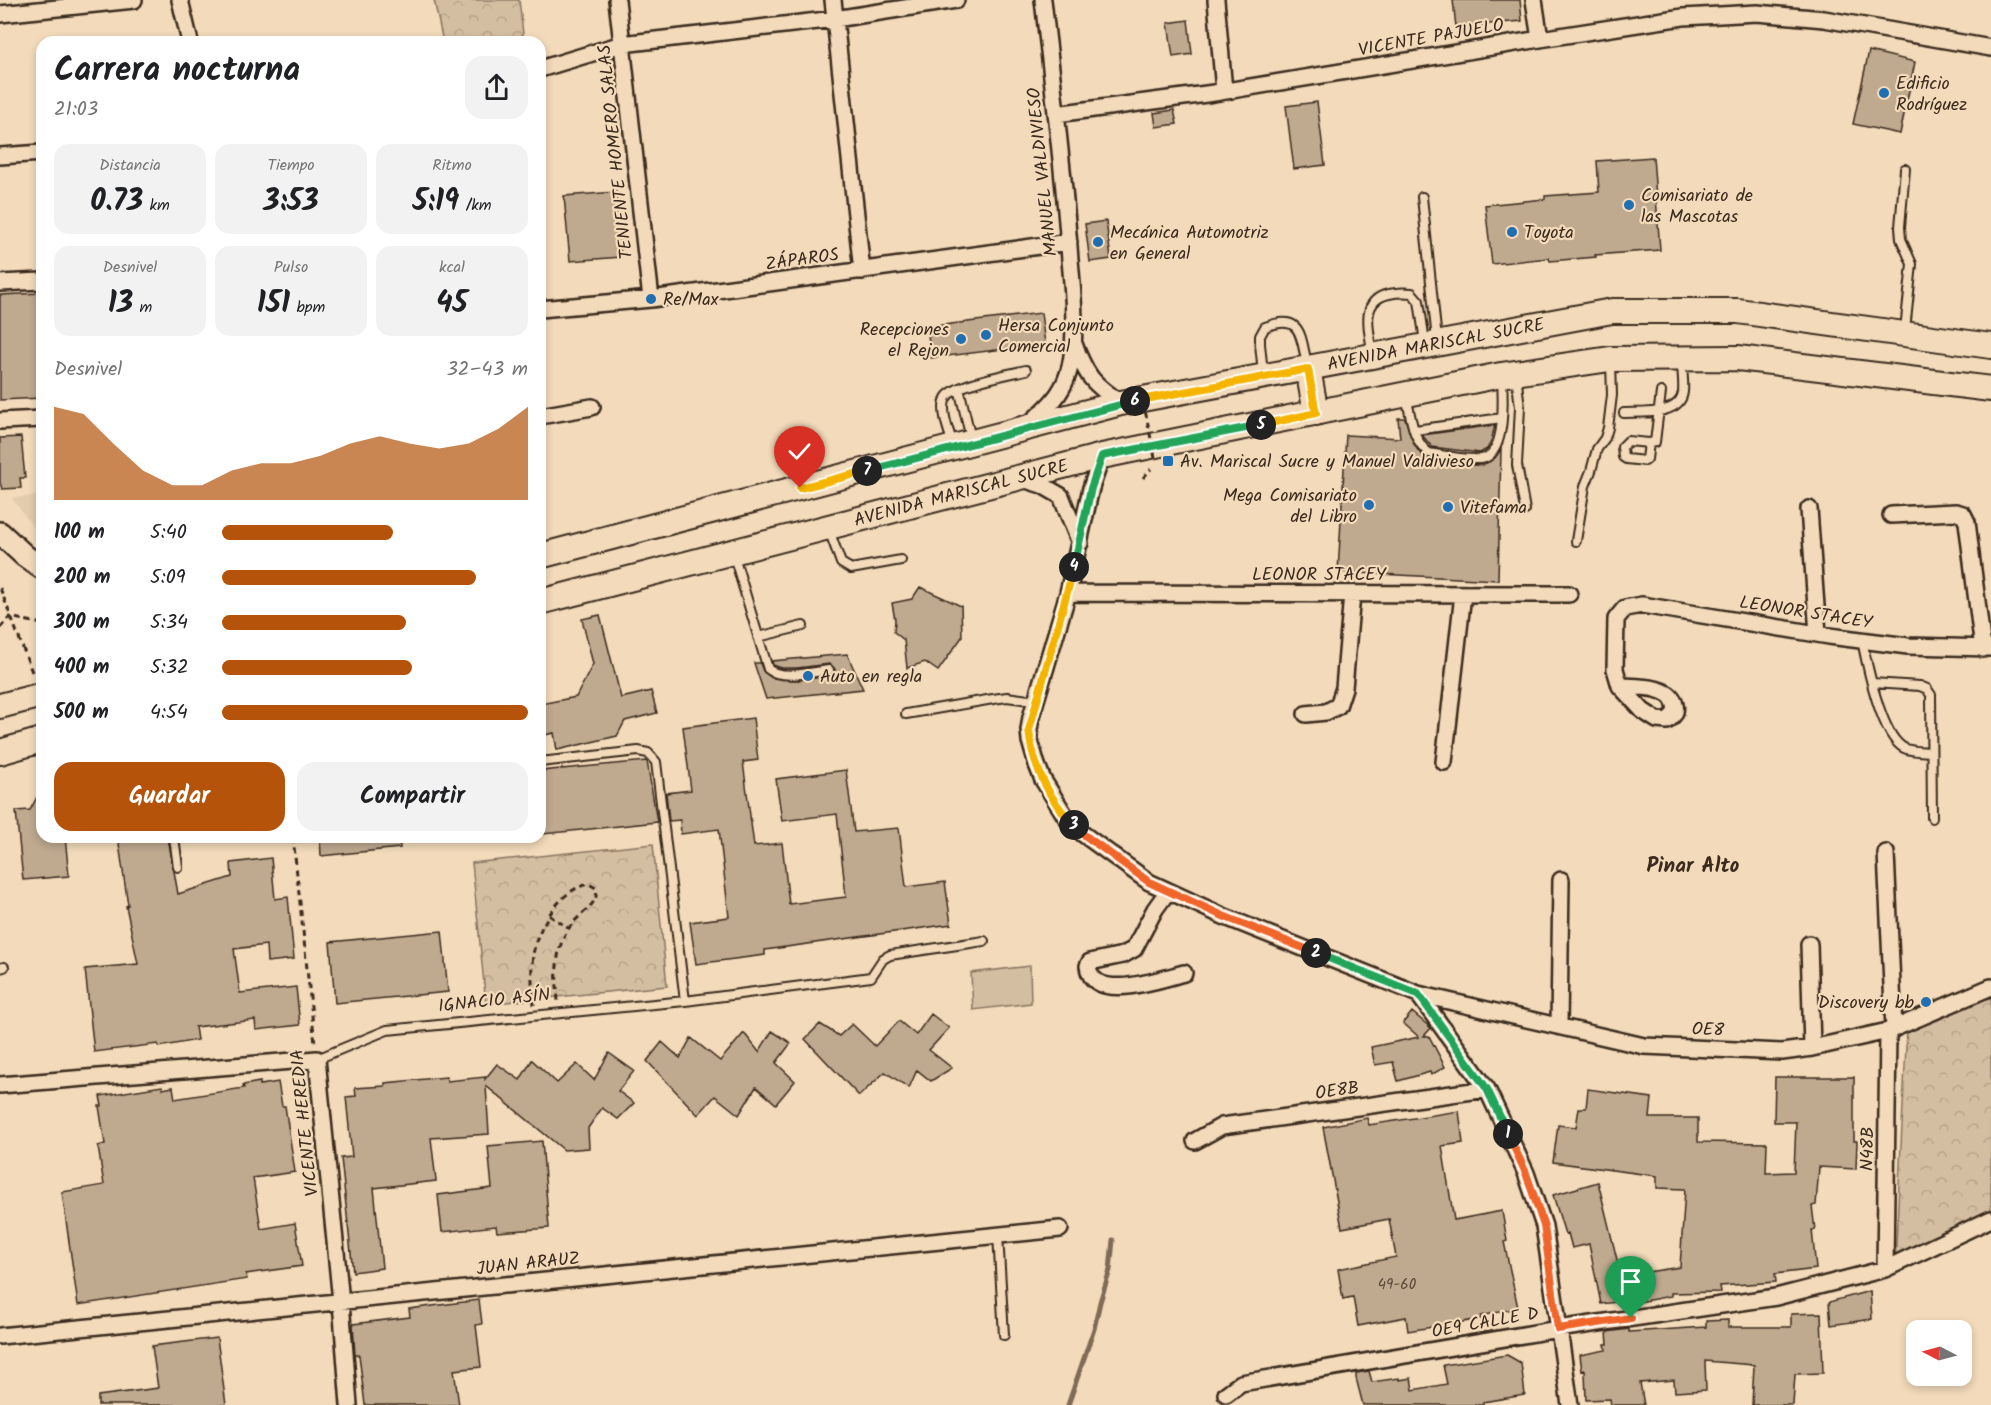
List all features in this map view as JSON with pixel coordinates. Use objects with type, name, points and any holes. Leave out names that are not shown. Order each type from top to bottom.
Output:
[{"type":"main road","name":"AVENIDA MARISCAL SUCRE","points":[[546,554],[1121,404],[1612,311],[1738,311],[1991,346]]},
{"type":"main road","name":"AVENIDA MARISCAL SUCRE","points":[[546,600],[1102,456],[1509,374],[1610,359],[1738,358],[1991,389]]},
{"type":"main road","points":[[1308,369],[1316,413]]},
{"type":"main road","points":[[0,533],[36,564]]},
{"type":"main road","points":[[0,706],[36,696]]},
{"type":"main road","points":[[0,752],[36,742]]},
{"type":"street","points":[[0,14],[134,0]]},
{"type":"street","points":[[180,0],[189,36]]},
{"type":"street","name":"TENIENTE HOMERO SALAS","points":[[617,0],[651,299]]},
{"type":"street","points":[[832,0],[862,271]]},
{"type":"street","points":[[546,67],[622,44],[835,20],[956,0]]},
{"type":"street","name":"MANUEL VALDIVIESO","points":[[1021,431],[1048,408],[1061,393],[1069,371],[1073,340],[1069,242],[1043,0]]},
{"type":"street","points":[[1216,0],[1224,91]]},
{"type":"street","points":[[1534,0],[1540,39]]},
{"type":"street","name":"VICENTE PAJUELO","points":[[1056,114],[1224,91],[1683,17],[1757,13],[1824,20],[1991,48]]},
{"type":"street","points":[[0,156],[36,153]]},
{"type":"street","name":"ZÁPAROS","points":[[546,308],[651,299],[1069,242]]},
{"type":"street","points":[[0,283],[36,281]]},
{"type":"street","name":"MANUEL VALDIVIESO","points":[[1073,340],[1084,370],[1098,387],[1121,404]]},
{"type":"street","points":[[546,415],[592,407]]},
{"type":"street","points":[[0,421],[36,418]]},
{"type":"street","points":[[1102,456],[1091,488],[1068,593],[1029,730],[1033,754],[1043,780],[1066,817],[1083,834],[1149,882],[1223,916],[1418,994],[1487,1089],[1526,1173],[1544,1226],[1570,1405]]},
{"type":"street","points":[[1016,477],[1042,484],[1060,494],[1069,511],[1080,543]]},
{"type":"street","points":[[1809,509],[1818,634]]},
{"type":"street","points":[[1892,515],[1956,512],[1963,514],[1967,522],[1987,648]]},
{"type":"street","name":"LEONOR STACEY","points":[[1068,593],[1569,594]]},
{"type":"street","points":[[1306,714],[1326,712],[1338,706],[1344,688],[1352,594]]},
{"type":"street","points":[[1444,762],[1463,594]]},
{"type":"street","name":"LEONOR STACEY","points":[[1620,686],[1615,669],[1616,620],[1625,608],[1642,605],[1818,634],[1908,646],[1987,648]]},
{"type":"street","name":"N48B","points":[[1885,1269],[1891,1030],[1886,853]]},
{"type":"street","points":[[1559,1026],[1561,880]]},
{"type":"street","points":[[1168,891],[1134,949],[1123,955],[1090,962],[1089,972],[1093,980],[1104,986],[1118,987],[1184,973]]},
{"type":"street","points":[[1809,944],[1812,1048]]},
{"type":"street","name":"OE8","points":[[1418,994],[1644,1046],[1782,1052],[1812,1048],[1891,1030],[1991,987]]},
{"type":"street","name":"IGNACIO ASÍN","points":[[0,1085],[317,1059]]},
{"type":"street","name":"VICENTE HEREDIA","points":[[317,1059],[341,1302],[348,1405]]},
{"type":"street","name":"OE8B","points":[[1195,1141],[1222,1126],[1487,1089]]},
{"type":"street","name":"OE9 CALLE D","points":[[1226,1394],[1242,1383],[1558,1329],[1776,1297],[1885,1269],[1991,1219]]},
{"type":"street","name":"JUAN ARAUZ","points":[[0,1336],[1060,1229]]},
{"type":"lane","points":[[1905,169],[1900,227],[1901,238],[1912,264],[1905,334]]},
{"type":"lane","points":[[1422,197],[1432,345]]},
{"type":"lane","points":[[1373,357],[1368,324],[1372,302],[1383,295],[1402,291],[1412,293],[1419,301],[1432,345]]},
{"type":"lane","points":[[1264,377],[1260,336],[1265,327],[1279,322],[1289,322],[1295,325],[1300,335],[1308,369]]},
{"type":"lane","points":[[1624,413],[1659,411],[1671,407],[1680,400],[1683,392],[1682,358]]},
{"type":"lane","points":[[1576,541],[1585,486],[1597,449],[1605,438],[1608,428],[1611,395],[1610,359]]},
{"type":"lane","points":[[963,446],[946,415],[944,404],[947,396],[958,388],[1026,370]]},
{"type":"lane","points":[[1406,394],[1418,441],[1429,453],[1486,458],[1492,452],[1500,434],[1509,374]]},
{"type":"lane","points":[[1509,374],[1520,407],[1517,465],[1525,510]]},
{"type":"lane","points":[[958,388],[963,446]]},
{"type":"lane","points":[[1650,443],[1655,442],[1657,438],[1661,392]]},
{"type":"lane","points":[[1415,430],[1502,418]]},
{"type":"lane","points":[[828,526],[841,563],[851,569],[901,560]]},
{"type":"lane","points":[[733,551],[768,669],[774,674],[829,670]]},
{"type":"lane","points":[[758,637],[803,626]]},
{"type":"lane","points":[[1862,640],[1881,712],[1898,744],[1910,750],[1931,752]]},
{"type":"lane","points":[[1872,682],[1920,686],[1927,689],[1931,695],[1932,818]]},
{"type":"lane","points":[[906,714],[1000,698],[1036,700]]},
{"type":"lane","points":[[546,761],[638,751],[648,753],[656,762],[685,1000]]},
{"type":"lane","points":[[175,843],[178,867]]},
{"type":"lane","name":"IGNACIO ASÍN","points":[[317,1059],[387,1030],[685,1000],[871,977],[882,959],[890,955],[984,941]]},
{"type":"lane","points":[[998,1235],[1004,1335]]},
{"type":"path","points":[[1142,391],[1155,458]]},
{"type":"path","points":[[1143,478],[1149,470],[1154,469]]},
{"type":"path","points":[[0,588],[32,672]]},
{"type":"path","points":[[10,616],[36,622]]},
{"type":"path","points":[[0,628],[10,616]]},
{"type":"path","name":"VICENTE HEREDIA","points":[[294,843],[317,1059]]},
{"type":"path","points":[[535,1016],[531,976],[534,945],[541,928],[558,902],[575,889],[589,884],[596,888],[598,895],[596,901],[568,928],[558,952],[556,970],[560,1013]]},
{"type":"path","points":[[549,915],[568,928]]},
{"type":"shaded area","points":[[36,496],[36,531],[12,498]]},
{"type":"green space","points":[[434,0],[519,0],[523,36],[442,36]]},
{"type":"green space","points":[[653,844],[667,986],[486,1004],[472,863]]},
{"type":"green space","points":[[1030,966],[1031,1003],[973,1010],[971,973]]},
{"type":"green space","points":[[1991,993],[1991,1214],[1895,1264],[1907,1027]]},
{"type":"building","points":[[1453,0],[1520,0],[1522,21],[1456,27]]},
{"type":"building","points":[[1188,20],[1192,54],[1173,57],[1168,23]]},
{"type":"building","name":"Edificio Rodríguez","points":[[1869,51],[1915,62],[1900,134],[1853,124]]},
{"type":"building","points":[[1317,102],[1325,165],[1294,169],[1286,106]]},
{"type":"building","points":[[1174,110],[1177,124],[1156,127],[1154,113]]},
{"type":"building","points":[[1653,157],[1660,250],[1550,261],[1549,258],[1492,264],[1485,205],[1545,199],[1545,196],[1599,192],[1597,161]]},
{"type":"building","points":[[616,192],[621,257],[570,261],[564,196]]},
{"type":"building","name":"Mecánica Automotriz en General","points":[[1106,221],[1111,259],[1090,262],[1085,224]]},
{"type":"building","points":[[36,293],[36,398],[0,400],[0,295]]},
{"type":"building","name":"Hersa Conjunto Comercial","points":[[1041,313],[1045,344],[931,358],[927,327]]},
{"type":"building","name":"Vitefama","points":[[1398,418],[1405,418],[1414,444],[1419,452],[1428,459],[1482,465],[1495,458],[1501,449],[1498,580],[1338,572],[1346,435],[1400,438]]},
{"type":"building","points":[[1495,425],[1491,442],[1487,449],[1480,453],[1432,447],[1422,435]]},
{"type":"building","points":[[21,437],[25,478],[20,478],[21,488],[2,489],[0,438]]},
{"type":"building","points":[[920,587],[961,606],[962,637],[938,671],[925,662],[907,668],[904,640],[894,632],[895,620],[892,603],[912,599]]},
{"type":"building","points":[[600,615],[621,698],[651,691],[657,713],[625,721],[617,736],[557,750],[554,733],[546,735],[546,703],[576,697],[593,664],[582,619]]},
{"type":"building","name":"Auto en regla","points":[[847,654],[863,689],[766,699],[754,663],[760,663],[763,671],[772,678],[798,680],[830,676],[835,669],[829,664],[782,668],[773,665],[772,661]]},
{"type":"building","points":[[753,718],[758,760],[743,762],[754,846],[782,843],[789,904],[846,897],[837,814],[782,821],[776,779],[846,770],[854,832],[899,828],[906,887],[945,882],[951,924],[765,950],[765,955],[696,964],[690,922],[729,917],[719,829],[681,834],[680,820],[669,821],[666,793],[691,790],[683,727]]},
{"type":"building","points":[[647,761],[657,822],[546,834],[546,770]]},
{"type":"building","points":[[36,799],[36,843],[66,843],[69,876],[23,880],[16,811],[30,810]]},
{"type":"building","points":[[119,843],[169,843],[178,894],[232,877],[231,863],[271,858],[275,899],[288,897],[294,959],[267,962],[266,945],[234,949],[240,993],[296,987],[300,1025],[256,1030],[255,1020],[195,1027],[197,1040],[159,1047],[158,1044],[94,1052],[85,969],[138,964],[126,906],[128,905]]},
{"type":"building","points":[[320,843],[400,843],[400,848],[321,856]]},
{"type":"building","points":[[442,931],[448,992],[335,1003],[330,942]]},
{"type":"building","points":[[1412,1012],[1431,1028],[1424,1036],[1429,1036],[1445,1067],[1431,1075],[1430,1072],[1398,1081],[1393,1062],[1375,1065],[1371,1047],[1419,1037],[1403,1023]]},
{"type":"building","points":[[931,1014],[949,1028],[929,1050],[952,1068],[931,1081],[917,1070],[909,1088],[885,1072],[859,1096],[805,1039],[820,1024],[839,1036],[852,1024],[875,1046],[899,1021],[916,1035]]},
{"type":"building","points":[[772,1031],[791,1043],[776,1063],[795,1081],[776,1104],[756,1087],[739,1115],[715,1096],[698,1115],[647,1061],[662,1042],[680,1058],[691,1038],[720,1061],[744,1033],[759,1052]]},
{"type":"building","points":[[609,1053],[634,1071],[618,1091],[634,1103],[618,1119],[602,1108],[588,1128],[589,1148],[564,1150],[486,1086],[489,1134],[431,1138],[436,1181],[374,1188],[382,1268],[353,1272],[341,1158],[352,1157],[346,1097],[356,1096],[355,1088],[446,1077],[447,1081],[485,1077],[485,1079],[497,1064],[520,1080],[532,1060],[557,1083],[577,1064],[594,1080]]},
{"type":"building","points":[[1775,1077],[1854,1077],[1856,1169],[1819,1167],[1816,1205],[1812,1206],[1816,1269],[1775,1274],[1776,1282],[1720,1286],[1721,1292],[1671,1293],[1671,1296],[1633,1303],[1633,1300],[1601,1304],[1589,1244],[1572,1248],[1568,1233],[1565,1234],[1553,1195],[1598,1182],[1621,1276],[1680,1267],[1685,1189],[1657,1188],[1657,1176],[1553,1162],[1558,1125],[1576,1127],[1579,1108],[1586,1108],[1588,1089],[1652,1098],[1650,1118],[1698,1118],[1698,1142],[1767,1143],[1766,1173],[1794,1172],[1796,1122],[1774,1122]]},
{"type":"building","points":[[260,1082],[260,1085],[278,1082],[282,1106],[285,1106],[295,1172],[253,1178],[261,1229],[295,1223],[302,1266],[246,1274],[247,1279],[78,1305],[62,1192],[104,1185],[98,1146],[105,1144],[99,1106],[102,1106],[100,1096],[162,1086],[163,1089],[173,1087],[175,1099],[244,1088],[243,1085]]},
{"type":"building","points":[[1459,1111],[1463,1143],[1442,1146],[1454,1220],[1502,1211],[1507,1241],[1504,1242],[1518,1308],[1481,1316],[1481,1319],[1408,1331],[1406,1317],[1358,1326],[1353,1297],[1343,1299],[1338,1269],[1396,1257],[1389,1219],[1342,1228],[1323,1127],[1367,1118],[1369,1125]]},
{"type":"building","points":[[542,1141],[549,1228],[497,1232],[496,1226],[442,1232],[438,1195],[492,1188],[488,1146]]},
{"type":"building","points":[[1870,1291],[1872,1319],[1831,1325],[1829,1302]]},
{"type":"building","points":[[479,1300],[482,1324],[476,1325],[481,1367],[454,1370],[459,1405],[365,1405],[359,1355],[355,1355],[353,1324],[410,1317],[409,1309]]},
{"type":"building","points":[[1821,1313],[1823,1373],[1795,1374],[1793,1405],[1752,1405],[1754,1365],[1705,1361],[1706,1390],[1675,1392],[1674,1380],[1640,1383],[1644,1405],[1611,1405],[1610,1399],[1586,1400],[1585,1370],[1582,1371],[1580,1355],[1606,1350],[1607,1332],[1629,1329],[1629,1332],[1706,1327],[1706,1321],[1728,1320],[1728,1327],[1791,1327],[1791,1314]]},
{"type":"building","points":[[217,1338],[226,1405],[98,1405],[98,1396],[158,1388],[152,1346]]},
{"type":"building","points":[[1507,1355],[1521,1363],[1525,1395],[1483,1402],[1483,1405],[1363,1405],[1356,1378],[1356,1373],[1369,1371],[1372,1382],[1411,1378],[1413,1390],[1447,1384],[1443,1365]]},
{"type":"waterway","points":[[1068,1405],[1094,1329],[1110,1270],[1113,1240]]},
{"type":"place","name":"Edificio Rodríguez","points":[[1884,93]]},
{"type":"place","name":"Comisariato de las Mascotas","points":[[1629,205]]},
{"type":"place","name":"Toyota","points":[[1512,232]]},
{"type":"place","name":"Mecánica Automotriz en General","points":[[1098,242]]},
{"type":"place","name":"Re/Max","points":[[651,299]]},
{"type":"place","name":"Hersa Conjunto Comercial","points":[[986,335]]},
{"type":"place","name":"Recepciones el Rejon","points":[[961,339]]},
{"type":"place","name":"Av. Mariscal Sucre y Manuel Valdivieso","points":[[1168,461]]},
{"type":"place","name":"Mega Comisariato del Libro","points":[[1369,505]]},
{"type":"place","name":"Vitefama","points":[[1448,507]]},
{"type":"place","name":"Auto en regla","points":[[808,676]]},
{"type":"place","name":"Discovery bb","points":[[1926,1002]]},
{"type":"district","name":"Pinar Alto","points":[[1693,865]]},
{"type":"route","points":[[800,488],[1121,404],[1308,369],[1316,413],[1102,456],[1091,488],[1068,593],[1031,717],[1029,730],[1033,754],[1043,780],[1066,817],[1083,834],[1149,882],[1223,916],[1418,994],[1487,1089],[1526,1173],[1544,1226],[1558,1329],[1631,1318]]}]
